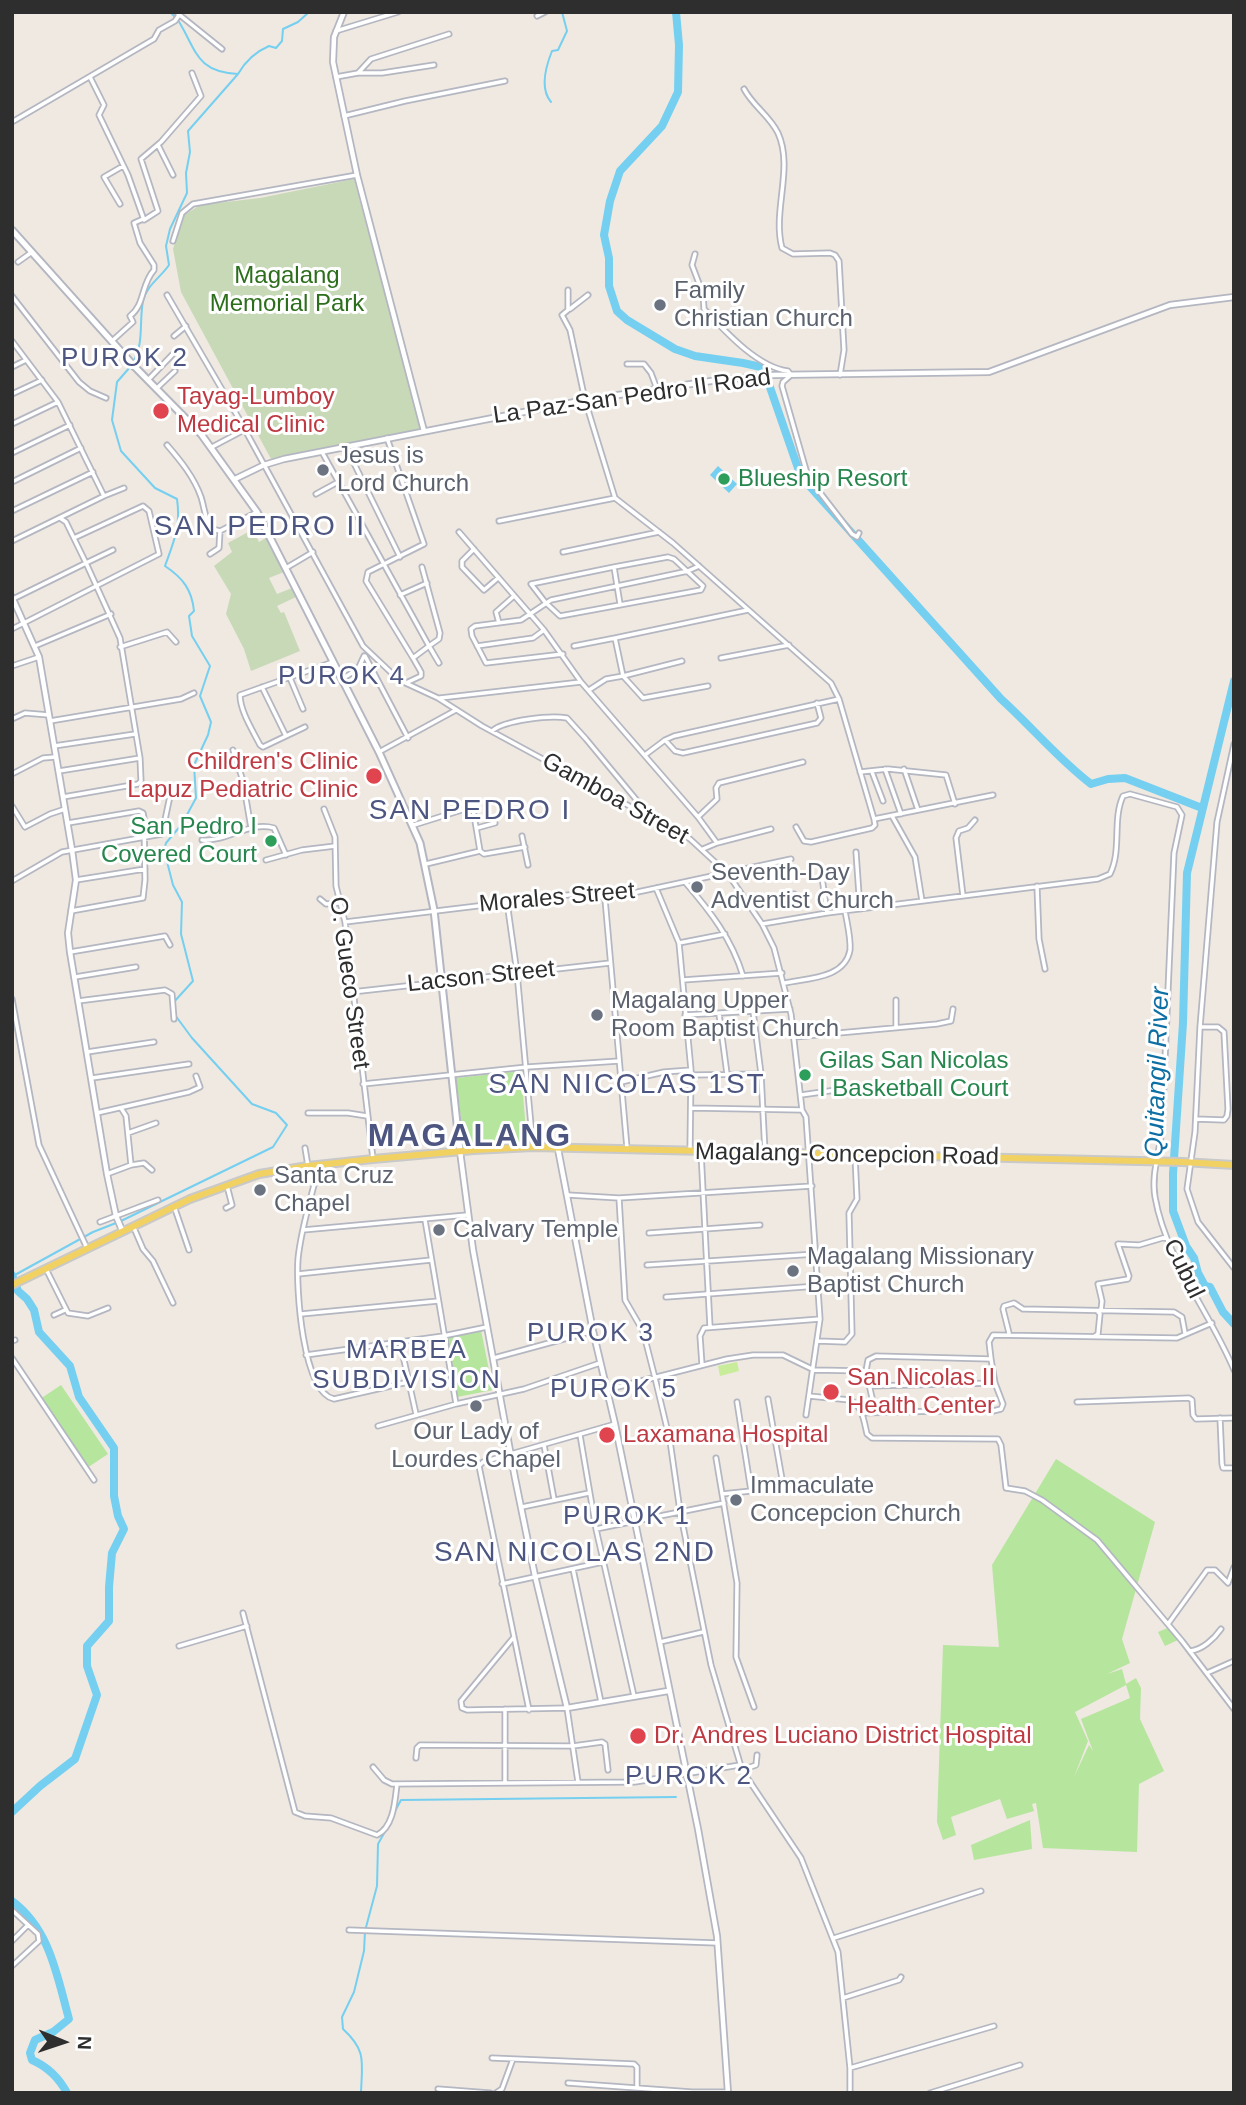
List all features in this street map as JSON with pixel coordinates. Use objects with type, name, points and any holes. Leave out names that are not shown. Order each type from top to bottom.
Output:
[{"type":"main road","points":[[12,230],[134,366],[212,447],[235,479],[257,512],[379,752],[414,825],[426,864],[434,910],[460,1151]]},
{"type":"main road","name":"Magalang-Concepcion Road","points":[[12,1285],[46,1269],[118,1223],[133,1226],[227,1184],[259,1174],[373,1159],[533,1147],[1157,1161],[1234,1166]]},
{"type":"street","points":[[344,12],[332,49],[336,77],[357,175],[424,431]]},
{"type":"street","points":[[336,31],[398,12]]},
{"type":"street","points":[[537,16],[545,12]]},
{"type":"street","points":[[12,122],[154,39],[159,30],[179,13],[222,49]]},
{"type":"street","points":[[358,72],[371,59],[449,34]]},
{"type":"street","points":[[336,77],[358,72],[382,73],[433,65]]},
{"type":"street","points":[[111,341],[133,322],[130,316],[138,310],[147,277],[154,270],[134,223],[158,211],[141,161],[201,96],[192,73]]},
{"type":"street","points":[[90,77],[104,105],[104,110],[99,115],[123,166],[143,219]]},
{"type":"street","points":[[344,116],[505,81]]},
{"type":"street","points":[[744,89],[770,121],[782,145],[782,248],[793,254],[830,253],[839,261],[844,350],[840,375]]},
{"type":"street","points":[[158,145],[173,175]]},
{"type":"street","points":[[120,204],[104,177],[123,166]]},
{"type":"street","points":[[173,241],[181,213],[193,204],[357,175]]},
{"type":"street","points":[[18,262],[32,252]]},
{"type":"street","points":[[695,254],[692,265],[702,292],[704,309],[761,362],[776,370],[788,371],[791,375],[782,384],[783,393],[808,477],[852,534],[856,537],[859,533]]},
{"type":"street","points":[[568,290],[568,310]]},
{"type":"street","points":[[167,295],[313,552],[408,738]]},
{"type":"street","points":[[588,295],[562,315],[570,330],[585,400],[615,498],[659,532],[789,645],[831,683],[839,699],[875,825],[872,828],[811,842],[804,841],[796,827]]},
{"type":"street","points":[[12,296],[79,382],[90,391],[107,398]]},
{"type":"street","name":"La Paz-San Pedro II Road","points":[[235,479],[264,465],[387,438],[657,389],[773,375],[992,372],[1164,307],[1234,297]]},
{"type":"street","points":[[174,336],[186,326]]},
{"type":"street","points":[[12,341],[58,402],[104,496]]},
{"type":"street","points":[[148,380],[172,355]]},
{"type":"street","points":[[12,366],[26,360]]},
{"type":"street","points":[[627,364],[644,363],[657,389]]},
{"type":"street","points":[[156,389],[175,371]]},
{"type":"street","points":[[12,394],[42,380]]},
{"type":"street","points":[[12,424],[58,402]]},
{"type":"street","points":[[12,453],[70,425]]},
{"type":"street","points":[[212,447],[245,430]]},
{"type":"street","points":[[387,438],[424,542],[368,572],[366,581],[422,675],[406,683]]},
{"type":"street","points":[[167,445],[195,484],[207,522],[215,530],[220,531],[257,512]]},
{"type":"street","points":[[346,447],[400,557]]},
{"type":"street","points":[[12,482],[81,448]]},
{"type":"street","points":[[322,452],[439,663]]},
{"type":"street","points":[[12,512],[93,472]]},
{"type":"street","points":[[316,494],[338,482]]},
{"type":"street","points":[[12,541],[124,488]]},
{"type":"street","points":[[499,522],[615,498]]},
{"type":"street","points":[[12,629],[159,556],[146,507],[137,508],[74,538]]},
{"type":"street","points":[[60,518],[66,522],[118,633],[142,776],[138,784],[63,797]]},
{"type":"street","points":[[210,554],[219,548],[220,531]]},
{"type":"street","points":[[459,532],[544,630],[563,654],[571,672],[698,817],[717,843]]},
{"type":"street","points":[[563,552],[659,532]]},
{"type":"street","points":[[474,549],[462,561],[462,567],[484,590],[498,578]]},
{"type":"street","points":[[113,550],[13,598],[39,657],[59,771],[76,880],[68,933],[70,952],[107,1174],[118,1223]]},
{"type":"street","points":[[286,568],[313,552]]},
{"type":"street","points":[[668,557],[688,571],[702,584],[701,590],[560,616],[545,603],[531,584],[668,557]]},
{"type":"street","points":[[563,654],[484,662],[472,636],[473,627],[521,620],[545,603],[688,571],[699,566]]},
{"type":"street","points":[[413,658],[439,639],[440,633],[422,567]]},
{"type":"street","points":[[614,567],[620,604]]},
{"type":"street","points":[[400,595],[427,583]]},
{"type":"street","points":[[499,623],[496,612],[513,596]]},
{"type":"street","points":[[574,646],[748,610]]},
{"type":"street","points":[[35,646],[111,614]]},
{"type":"street","points":[[477,646],[533,638],[544,630]]},
{"type":"street","points":[[120,647],[167,632],[176,642]]},
{"type":"street","points":[[615,638],[623,676],[643,698],[708,685]]},
{"type":"street","points":[[721,658],[789,645]]},
{"type":"street","points":[[342,679],[358,669],[367,654]]},
{"type":"street","name":"Gamboa Street","points":[[367,654],[378,658],[399,680],[438,698],[528,752],[682,834],[703,849],[728,874],[762,924],[774,948],[785,983],[795,1037],[802,1110],[806,1117],[820,1319],[806,1415]]},
{"type":"street","points":[[12,666],[39,657]]},
{"type":"street","points":[[588,690],[606,679],[682,661]]},
{"type":"street","points":[[305,727],[262,747],[239,698],[333,662]]},
{"type":"street","points":[[290,678],[303,709]]},
{"type":"street","points":[[438,698],[581,682]]},
{"type":"street","points":[[262,687],[286,736]]},
{"type":"street","points":[[12,719],[25,713],[50,718],[130,707],[181,699],[194,693]]},
{"type":"street","points":[[645,755],[665,740],[839,699]]},
{"type":"street","points":[[665,740],[675,751],[683,753],[817,723],[821,718],[817,703]]},
{"type":"street","points":[[379,752],[456,710]]},
{"type":"street","points":[[492,730],[505,723],[567,718],[651,818]]},
{"type":"street","points":[[54,746],[135,734]]},
{"type":"street","points":[[1234,744],[1217,822],[1188,1194],[1198,1222],[1234,1268]]},
{"type":"street","points":[[233,750],[243,781],[251,828]]},
{"type":"street","points":[[12,774],[43,758],[55,757]]},
{"type":"street","points":[[59,771],[140,758]]},
{"type":"street","points":[[698,817],[717,799],[716,788],[719,783],[803,762]]},
{"type":"street","points":[[885,769],[901,814]]},
{"type":"street","points":[[860,773],[904,769],[946,775],[955,804]]},
{"type":"street","points":[[904,769],[918,811]]},
{"type":"street","points":[[872,772],[883,801]]},
{"type":"street","name":"Cubul","points":[[1037,886],[1098,879],[1110,874],[1114,865],[1117,825],[1123,796],[1130,794],[1177,807],[1182,815],[1174,853],[1162,1135],[1155,1196],[1167,1237],[1179,1265],[1234,1370]]},
{"type":"street","points":[[874,819],[993,795]]},
{"type":"street","points":[[12,881],[58,854],[162,834],[170,796]]},
{"type":"street","points":[[12,806],[25,827],[65,809]]},
{"type":"street","points":[[414,825],[471,807],[474,809],[480,851]]},
{"type":"street","name":"O. Gueco Street","points":[[324,809],[335,837],[338,903],[345,922],[373,1159]]},
{"type":"street","points":[[67,823],[142,811],[144,838],[143,898],[71,911]]},
{"type":"street","points":[[892,816],[915,857],[922,901]]},
{"type":"street","points":[[963,896],[957,834],[975,820]]},
{"type":"street","points":[[477,828],[495,823]]},
{"type":"street","points":[[202,840],[263,826],[274,828],[286,855]]},
{"type":"street","points":[[703,849],[771,829]]},
{"type":"street","points":[[522,836],[528,865]]},
{"type":"street","points":[[266,860],[335,846]]},
{"type":"street","points":[[426,864],[480,851],[485,853],[524,847]]},
{"type":"street","points":[[856,852],[860,909]]},
{"type":"street","name":"Morales Street","points":[[345,922],[593,892],[605,899],[791,859]]},
{"type":"street","points":[[76,880],[145,869]]},
{"type":"street","points":[[822,877],[827,913]]},
{"type":"street","points":[[685,882],[726,934],[743,976]]},
{"type":"street","points":[[762,924],[1037,886],[1039,939],[1045,969]]},
{"type":"street","points":[[656,888],[679,943],[691,1072],[690,1152]]},
{"type":"street","points":[[746,901],[794,894]]},
{"type":"street","points":[[320,899],[326,904],[338,903]]},
{"type":"street","points":[[605,899],[627,1150]]},
{"type":"street","points":[[507,902],[527,1067],[533,1147]]},
{"type":"street","points":[[785,983],[830,974],[839,969],[848,956],[850,947],[845,911]]},
{"type":"street","points":[[679,943],[726,934]]},
{"type":"street","points":[[70,952],[165,936],[170,945]]},
{"type":"street","name":"Lacson Street","points":[[352,992],[610,963]]},
{"type":"street","points":[[75,977],[136,967]]},
{"type":"street","points":[[683,980],[782,973]]},
{"type":"street","points":[[78,1001],[164,990],[172,994],[174,1018]]},
{"type":"street","points":[[12,999],[39,1145],[85,1242]]},
{"type":"street","points":[[896,1000],[896,1027]]},
{"type":"street","points":[[685,1015],[790,1009]]},
{"type":"street","points":[[795,1037],[950,1021],[953,1009]]},
{"type":"street","points":[[753,1011],[761,1074],[765,1154]]},
{"type":"street","points":[[719,1014],[727,1074]]},
{"type":"street","points":[[1195,1119],[1224,1120],[1228,1109],[1224,1032],[1218,1027],[1200,1027]]},
{"type":"street","points":[[87,1052],[154,1042]]},
{"type":"street","points":[[363,1084],[527,1067],[619,1061]]},
{"type":"street","points":[[92,1078],[189,1064]]},
{"type":"street","points":[[621,1082],[664,1072],[761,1074]]},
{"type":"street","points":[[97,1113],[194,1090],[200,1086],[196,1076]]},
{"type":"street","points":[[801,1095],[857,1087]]},
{"type":"street","points":[[121,1108],[126,1115],[131,1165]]},
{"type":"street","points":[[691,1108],[802,1110]]},
{"type":"street","points":[[308,1113],[367,1116]]},
{"type":"street","points":[[128,1133],[156,1123]]},
{"type":"street","points":[[304,1148],[307,1166]]},
{"type":"street","points":[[558,1149],[593,1331],[615,1424],[698,1829],[718,1943],[728,2092],[568,2083]]},
{"type":"street","points":[[460,1151],[467,1215],[487,1327],[535,1576],[566,1708],[578,1782]]},
{"type":"street","points":[[701,1152],[710,1327]]},
{"type":"street","points":[[818,1342],[845,1342],[852,1334],[849,1213],[857,1199],[855,1156]]},
{"type":"street","points":[[107,1174],[142,1163],[152,1170]]},
{"type":"street","points":[[319,1165],[303,1230],[298,1273],[309,1367],[330,1399],[408,1382]]},
{"type":"street","points":[[226,1208],[232,1205],[227,1184]]},
{"type":"street","points":[[568,1195],[618,1198],[812,1186]]},
{"type":"street","points":[[618,1198],[625,1300],[643,1331],[670,1441],[703,1632],[741,1767],[802,1858],[834,1938],[844,1998],[850,2093]]},
{"type":"street","points":[[100,1222],[118,1223],[158,1200]]},
{"type":"street","points":[[174,1206],[188,1250]]},
{"type":"street","points":[[303,1230],[467,1215]]},
{"type":"street","points":[[425,1220],[456,1404]]},
{"type":"street","points":[[649,1233],[760,1225]]},
{"type":"street","points":[[133,1226],[173,1303]]},
{"type":"street","points":[[1095,1336],[1098,1334],[1102,1301],[1098,1284],[1128,1279],[1129,1276],[1118,1244],[1139,1245],[1167,1237]]},
{"type":"street","points":[[647,1265],[816,1254]]},
{"type":"street","points":[[298,1273],[431,1260]]},
{"type":"street","points":[[46,1269],[65,1310],[70,1314],[86,1316],[108,1308]]},
{"type":"street","points":[[666,1297],[818,1286]]},
{"type":"street","points":[[301,1314],[438,1301]]},
{"type":"street","points":[[1009,1334],[1003,1311],[1004,1306],[1014,1303],[1023,1309],[1174,1312],[1182,1317],[1185,1333]]},
{"type":"street","points":[[54,1315],[65,1310]]},
{"type":"street","points":[[702,1365],[701,1329],[820,1319]]},
{"type":"street","points":[[861,1413],[989,1412],[1001,1409],[1003,1404],[995,1383],[991,1359],[991,1336],[1009,1334],[1172,1338],[1182,1337],[1185,1333],[1212,1324]]},
{"type":"street","points":[[306,1355],[443,1336],[487,1327]]},
{"type":"street","points":[[494,1358],[593,1331]]},
{"type":"street","points":[[400,1342],[416,1415]]},
{"type":"street","points":[[606,1390],[739,1356],[776,1354],[814,1370],[866,1371]]},
{"type":"street","points":[[875,1411],[866,1371],[868,1360],[876,1356],[991,1359]]},
{"type":"street","points":[[12,1358],[94,1480]]},
{"type":"street","points":[[378,1426],[456,1404],[524,1389],[600,1363]]},
{"type":"street","points":[[869,1386],[995,1383]]},
{"type":"street","points":[[809,1396],[850,1400],[859,1406],[867,1434],[872,1437],[998,1439],[1006,1488],[1025,1491],[1042,1500],[1097,1540],[1190,1651],[1234,1709]]},
{"type":"street","points":[[1077,1402],[1189,1398],[1192,1400],[1194,1418],[1234,1418]]},
{"type":"street","points":[[722,1494],[774,1487],[782,1479],[768,1399]]},
{"type":"street","points":[[737,1402],[751,1491]]},
{"type":"street","points":[[1220,1418],[1223,1468],[1234,1468]]},
{"type":"street","points":[[529,1710],[479,1466],[483,1462],[615,1424]]},
{"type":"street","points":[[580,1434],[603,1562],[634,1696]]},
{"type":"street","points":[[544,1445],[554,1499]]},
{"type":"street","points":[[716,1458],[737,1583],[736,1657],[754,1707]]},
{"type":"street","points":[[522,1507],[589,1493]]},
{"type":"street","points":[[596,1528],[724,1503]]},
{"type":"street","points":[[502,1584],[603,1562]]},
{"type":"street","points":[[1168,1624],[1207,1570],[1215,1570],[1228,1583],[1234,1567]]},
{"type":"street","points":[[573,1569],[601,1702]]},
{"type":"street","points":[[243,1613],[293,1806],[298,1815],[331,1818],[372,1834],[382,1834],[393,1811],[397,1784]]},
{"type":"street","points":[[179,1646],[247,1626]]},
{"type":"street","points":[[1190,1651],[1204,1645],[1221,1629]]},
{"type":"street","points":[[658,1642],[703,1632]]},
{"type":"street","points":[[514,1637],[461,1701],[463,1710],[566,1708],[668,1691]]},
{"type":"street","points":[[1207,1673],[1234,1661]]},
{"type":"street","points":[[505,1709],[505,1782]]},
{"type":"street","points":[[416,1758],[420,1745],[573,1746],[603,1743],[608,1770]]},
{"type":"street","points":[[373,1766],[387,1783],[397,1784],[635,1782],[756,1765],[757,1755]]},
{"type":"street","points":[[834,1938],[981,1891]]},
{"type":"street","points":[[12,1910],[38,1934],[39,1941],[12,1966]]},
{"type":"street","points":[[12,1918],[17,1914]]},
{"type":"street","points":[[12,1941],[29,1925]]},
{"type":"street","points":[[349,1930],[718,1943]]},
{"type":"street","points":[[844,1998],[899,1980],[901,1977]]},
{"type":"street","points":[[850,2068],[994,2026]]},
{"type":"street","points":[[492,2058],[634,2064],[637,2067],[637,2087]]},
{"type":"street","points":[[496,2093],[503,2085],[513,2059]]},
{"type":"street","points":[[930,2093],[1020,2065]]},
{"type":"street","points":[[438,2089],[490,2093]]},
{"type":"green space","name":"Magalang Memorial Park","points":[[354,179],[421,429],[271,459],[181,292],[173,249],[183,216],[200,205],[260,198]]},
{"type":"green space","points":[[250,531],[259,542],[266,538],[284,572],[269,578],[277,594],[292,588],[296,597],[277,606],[281,613],[284,612],[300,651],[251,671],[244,649],[226,614],[231,594],[214,566],[232,552],[228,543]]},
{"type":"green space","points":[[521,1071],[527,1142],[464,1143],[456,1078]]},
{"type":"green space","points":[[481,1330],[493,1390],[457,1397],[445,1337]]},
{"type":"green space","points":[[737,1362],[739,1371],[720,1376],[718,1366]]},
{"type":"green space","points":[[61,1385],[108,1454],[87,1468],[40,1399]]},
{"type":"green space","points":[[1056,1459],[1155,1522],[1122,1639],[1130,1663],[1107,1674],[1122,1669],[1126,1684],[1136,1678],[1141,1688],[1140,1719],[1164,1771],[1139,1784],[1137,1852],[1043,1848],[1036,1803],[1032,1804],[1034,1811],[1007,1819],[1000,1799],[951,1817],[956,1835],[943,1840],[937,1822],[943,1645],[999,1647],[992,1565]],"holes":[[[1126,1685],[1130,1698],[1081,1719],[1093,1751],[1089,1745],[1074,1777],[1088,1741],[1075,1712]]]},
{"type":"green space","points":[[1170,1627],[1180,1639],[1165,1646],[1158,1632]]},
{"type":"green space","points":[[1030,1820],[1032,1849],[974,1860],[971,1845]]},
{"type":"water","name":"Blueship Resort","points":[[718,466],[737,484],[729,493],[710,475]]},
{"type":"waterway","points":[[170,12],[176,18]]},
{"type":"waterway","points":[[134,361],[139,347],[145,296],[150,286],[169,265],[166,246],[170,229],[187,193],[186,173],[190,152],[188,131],[251,57],[269,46],[276,48],[282,41],[283,29],[298,22],[309,12]]},
{"type":"waterway","points":[[551,102],[544,84],[552,51],[558,50],[567,31],[562,12]]},
{"type":"waterway","points":[[676,12],[679,45],[678,92],[662,126],[620,171],[610,201],[604,235],[609,258],[609,286],[617,311],[675,349],[695,356],[761,367],[764,370],[799,471],[805,481],[1001,699],[1079,774],[1091,784],[1125,778],[1202,808]]},
{"type":"waterway","points":[[178,20],[199,58],[214,69],[238,74]]},
{"type":"waterway","points":[[131,366],[117,382],[112,420],[121,451],[155,488],[177,499],[177,525],[165,566],[182,580],[189,591],[194,611],[189,616],[192,636],[210,666],[200,696],[211,722],[194,765],[196,798],[164,850],[173,885],[182,902],[181,934],[193,981],[173,1003]]},
{"type":"waterway","name":"Quitangil River","points":[[1234,681],[1187,873],[1183,1023],[1173,1174],[1173,1211],[1186,1246],[1205,1286],[1210,1287],[1223,1312],[1234,1324]]},
{"type":"waterway","points":[[121,1221],[273,1147],[287,1125],[276,1113],[252,1104],[192,1038],[175,1015]]},
{"type":"waterway","points":[[13,1276],[93,1232],[116,1223]]},
{"type":"waterway","points":[[12,1275],[18,1291],[34,1310],[39,1332],[70,1366],[79,1397],[114,1448],[114,1496],[124,1529],[112,1553],[109,1621],[87,1646],[87,1666],[97,1695],[75,1759],[12,1812]]},
{"type":"waterway","points":[[394,1813],[401,1800],[676,1797]]},
{"type":"waterway","points":[[361,2093],[360,2051],[343,2029],[342,2017],[354,1992],[364,1951],[365,1931],[377,1886],[378,1844],[387,1828]]},
{"type":"waterway","points":[[12,1901],[25,1912],[44,1939],[56,1970],[69,2019],[53,2032],[35,2040],[30,2053],[32,2060],[52,2073],[67,2093]]},
{"type":"place","name":"Family Christian Church","points":[[660,305]]},
{"type":"place","name":"Tayag-Lumboy Medical Clinic","points":[[161,411]]},
{"type":"place","name":"Jesus is Lord Church","points":[[323,470]]},
{"type":"place","name":"Blueship Resort","points":[[724,479]]},
{"type":"place","name":"Children's Clinic Lapuz Pediatric Clinic","points":[[374,776]]},
{"type":"place","name":"San Pedro I Covered Court","points":[[271,841]]},
{"type":"place","name":"Seventh-Day Adventist Church","points":[[697,887]]},
{"type":"place","name":"Magalang Upper Room Baptist Church","points":[[597,1015]]},
{"type":"place","name":"Gilas San Nicolas I Basketball Court","points":[[805,1075]]},
{"type":"place","name":"Santa Cruz Chapel","points":[[260,1190]]},
{"type":"place","name":"Calvary Temple","points":[[439,1230]]},
{"type":"place","name":"Magalang Missionary Baptist Church","points":[[793,1271]]},
{"type":"place","name":"San Nicolas II Health Center","points":[[831,1392]]},
{"type":"place","name":"Our Lady of Lourdes Chapel","points":[[476,1406]]},
{"type":"place","name":"Laxamana Hospital","points":[[607,1435]]},
{"type":"place","name":"Immaculate Concepcion Church","points":[[736,1500]]},
{"type":"place","name":"Dr. Andres Luciano District Hospital","points":[[638,1736]]},
{"type":"district","name":"PUROK 2","points":[[125,359]]},
{"type":"district","name":"SAN PEDRO II","points":[[260,527]]},
{"type":"district","name":"PUROK 4","points":[[342,677]]},
{"type":"district","name":"SAN PEDRO I","points":[[470,811]]},
{"type":"district","name":"SAN NICOLAS 1ST","points":[[627,1085]]},
{"type":"district","name":"MAGALANG","points":[[470,1137]]},
{"type":"district","name":"PUROK 3","points":[[591,1334]]},
{"type":"district","name":"MARBEA SUBDIVISION","points":[[407,1366]]},
{"type":"district","name":"PUROK 5","points":[[614,1390]]},
{"type":"district","name":"PUROK 1","points":[[627,1517]]},
{"type":"district","name":"SAN NICOLAS 2ND","points":[[575,1553]]},
{"type":"district","name":"PUROK 2","points":[[689,1777]]}]
